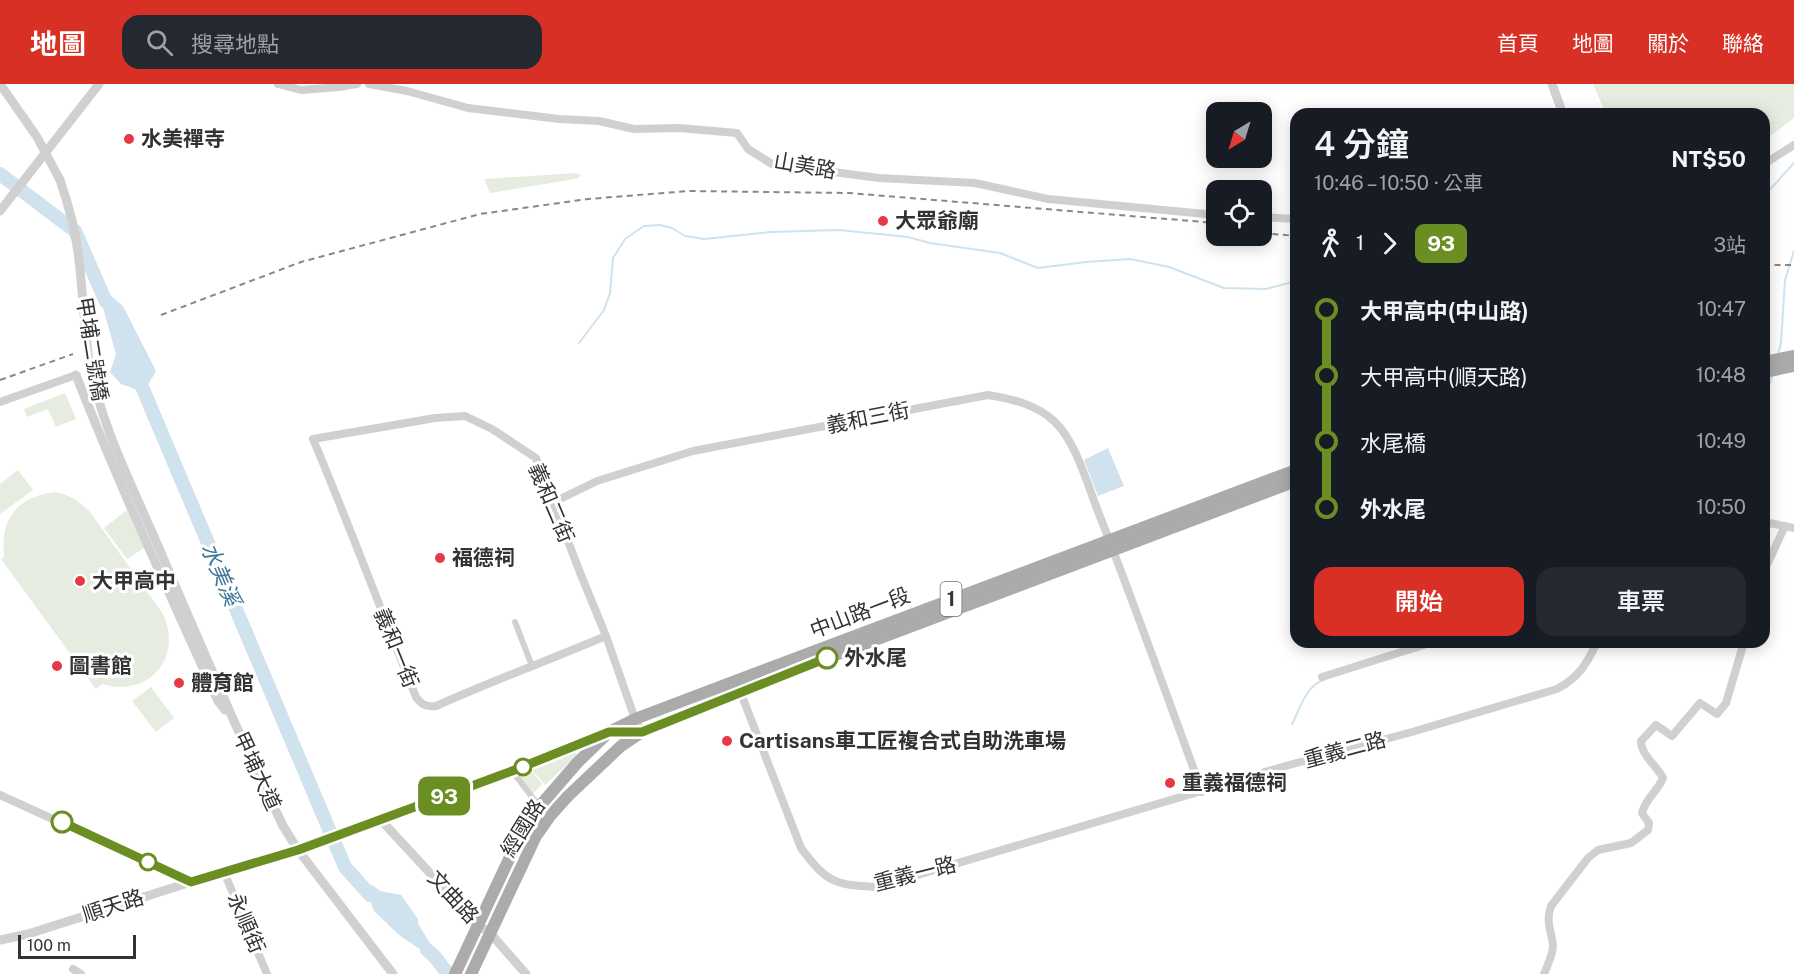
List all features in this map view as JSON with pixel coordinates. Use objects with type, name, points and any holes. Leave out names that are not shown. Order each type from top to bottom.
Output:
[{"type":"main road","points":[[1770,361],[1794,356]]},
{"type":"main road","points":[[1770,371],[1794,366]]},
{"type":"main road","name":"中山路一段","points":[[642,732],[1290,472]]},
{"type":"main road","name":"中山路一段","points":[[609,732],[635,719],[1111,545],[1290,483]]},
{"type":"main road","name":"經國路","points":[[455,974],[510,857],[539,807],[577,763],[609,732]]},
{"type":"main road","name":"經國路","points":[[472,972],[536,836],[550,816],[621,746],[642,732]]},
{"type":"street","points":[[0,84],[44,155]]},
{"type":"street","points":[[0,211],[99,84]]},
{"type":"street","points":[[278,84],[301,90],[357,84]]},
{"type":"street","name":"山美路","points":[[369,84],[468,108],[559,119],[599,121],[634,129],[679,128],[737,134],[748,149],[772,164],[879,178],[975,183],[1048,200],[1206,214]]},
{"type":"street","points":[[1552,84],[1561,108]]},
{"type":"street","points":[[1770,160],[1794,145]]},
{"type":"street","name":"甲埔二號橋","points":[[44,155],[60,180],[75,231],[86,340],[99,400],[110,434],[158,546]]},
{"type":"street","points":[[1272,218],[1290,219]]},
{"type":"street","points":[[0,402],[76,375],[103,443],[218,701],[233,719]]},
{"type":"street","name":"義和三街","points":[[554,502],[597,481],[693,451],[988,395],[1016,399],[1035,408],[1054,421],[1070,439],[1111,545]]},
{"type":"street","name":"義和二街","points":[[313,439],[435,418],[465,416],[492,429],[536,458],[580,575],[606,636],[635,719],[642,732]]},
{"type":"street","name":"義和一街","points":[[313,439],[420,704],[427,707],[436,706],[606,636]]},
{"type":"street","points":[[1770,523],[1790,527],[1770,561]]},
{"type":"street","points":[[1111,545],[1203,792]]},
{"type":"street","name":"甲埔大道","points":[[158,546],[233,719],[283,826],[298,850],[393,974]]},
{"type":"street","points":[[515,622],[532,666]]},
{"type":"street","points":[[1322,676],[1413,648]]},
{"type":"street","name":"重義二路","points":[[1203,792],[1289,765],[1412,732],[1557,689],[1570,682],[1582,669],[1594,648]]},
{"type":"street","points":[[1544,974],[1553,946],[1548,914],[1551,906],[1588,858],[1598,850],[1631,843],[1648,830],[1649,823],[1642,813],[1644,804],[1660,786],[1663,778],[1659,769],[1641,748],[1641,741],[1656,725],[1672,736],[1700,703],[1717,714],[1726,703],[1742,648]]},
{"type":"street","name":"重義一路","points":[[740,692],[801,848],[815,867],[832,881],[854,886],[877,887],[1203,792]]},
{"type":"street","name":"中山路一段","points":[[298,850],[512,771],[609,732],[642,732]]},
{"type":"street","points":[[512,771],[539,807]]},
{"type":"street","points":[[0,795],[191,882],[298,850]]},
{"type":"street","name":"文曲路","points":[[380,819],[478,925],[490,933],[526,974]]},
{"type":"street","name":"永順街","points":[[224,872],[267,974]]},
{"type":"street","name":"順天路","points":[[0,940],[28,934],[191,882]]},
{"type":"street","points":[[73,969],[81,974]]},
{"type":"shaded area","points":[[1593,84],[1794,84],[1794,118],[1770,136],[1770,108],[1603,108]]},
{"type":"shaded area","points":[[576,173],[581,175],[578,178],[490,193],[484,179]]},
{"type":"shaded area","points":[[65,393],[76,419],[56,427],[48,409],[27,417],[24,409]]},
{"type":"shaded area","points":[[18,470],[33,490],[0,514],[0,484]]},
{"type":"shaded area","points":[[55,492],[74,499],[90,512],[163,614],[168,630],[169,645],[158,671],[147,680],[119,687],[102,684],[96,689],[1,559],[4,557],[5,531],[14,511],[31,499]]},
{"type":"shaded area","points":[[127,510],[144,548],[127,559],[104,528]]},
{"type":"shaded area","points":[[151,687],[174,718],[156,732],[132,701]]},
{"type":"shaded area","points":[[575,752],[577,755],[545,785],[531,769]]},
{"type":"shaded area","points":[[531,770],[542,784],[532,795],[518,776]]},
{"type":"water","points":[[99,286],[123,306],[156,371],[144,392],[121,384],[110,372],[116,354]]},
{"type":"water","points":[[1108,448],[1124,486],[1098,496],[1084,460]]},
{"type":"water","points":[[358,882],[372,885],[380,891],[401,895],[418,919],[418,924],[439,957],[440,963],[399,935],[374,911]]},
{"type":"waterway","points":[[1770,189],[1794,163]]},
{"type":"waterway","name":"水美溪","points":[[0,174],[75,231],[106,302]]},
{"type":"waterway","points":[[579,343],[604,310],[610,293],[613,258],[625,239],[644,226],[660,225],[672,228],[685,236],[704,239],[771,232],[839,230],[908,237],[930,243],[1000,253],[1038,268],[1130,259],[1169,267],[1224,288],[1266,289],[1290,283]]},
{"type":"waterway","points":[[1778,354],[1781,343],[1785,280],[1794,251]]},
{"type":"waterway","points":[[1770,383],[1773,374]]},
{"type":"waterway","name":"水美溪","points":[[137,375],[345,867],[370,895]]},
{"type":"waterway","points":[[1292,724],[1308,692],[1324,680]]},
{"type":"waterway","name":"水美溪","points":[[427,950],[448,974]]},
{"type":"railway","points":[[161,315],[301,262],[480,214],[588,199],[689,191],[849,193],[1206,222]]},
{"type":"railway","points":[[1272,234],[1290,235]]},
{"type":"railway","points":[[1770,265],[1794,265]]},
{"type":"railway","points":[[0,380],[73,354]]},
{"type":"bus line","name":"93","points":[[62,822],[191,882],[298,850],[512,771],[609,732],[642,732],[827,658]]},
{"type":"place","name":"水美禪寺","points":[[129,139]]},
{"type":"place","name":"大眾爺廟","points":[[883,221]]},
{"type":"place","name":"福德祠","points":[[440,558]]},
{"type":"place","name":"大甲高中","points":[[80,581]]},
{"type":"place","name":"外水尾","points":[[827,658]]},
{"type":"place","name":"圖書館","points":[[57,666]]},
{"type":"place","name":"體育館","points":[[179,683]]},
{"type":"place","name":"Cartisans車工匠複合式自助洗車場","points":[[727,741]]},
{"type":"place","name":"重義福德祠","points":[[1170,783]]}]
